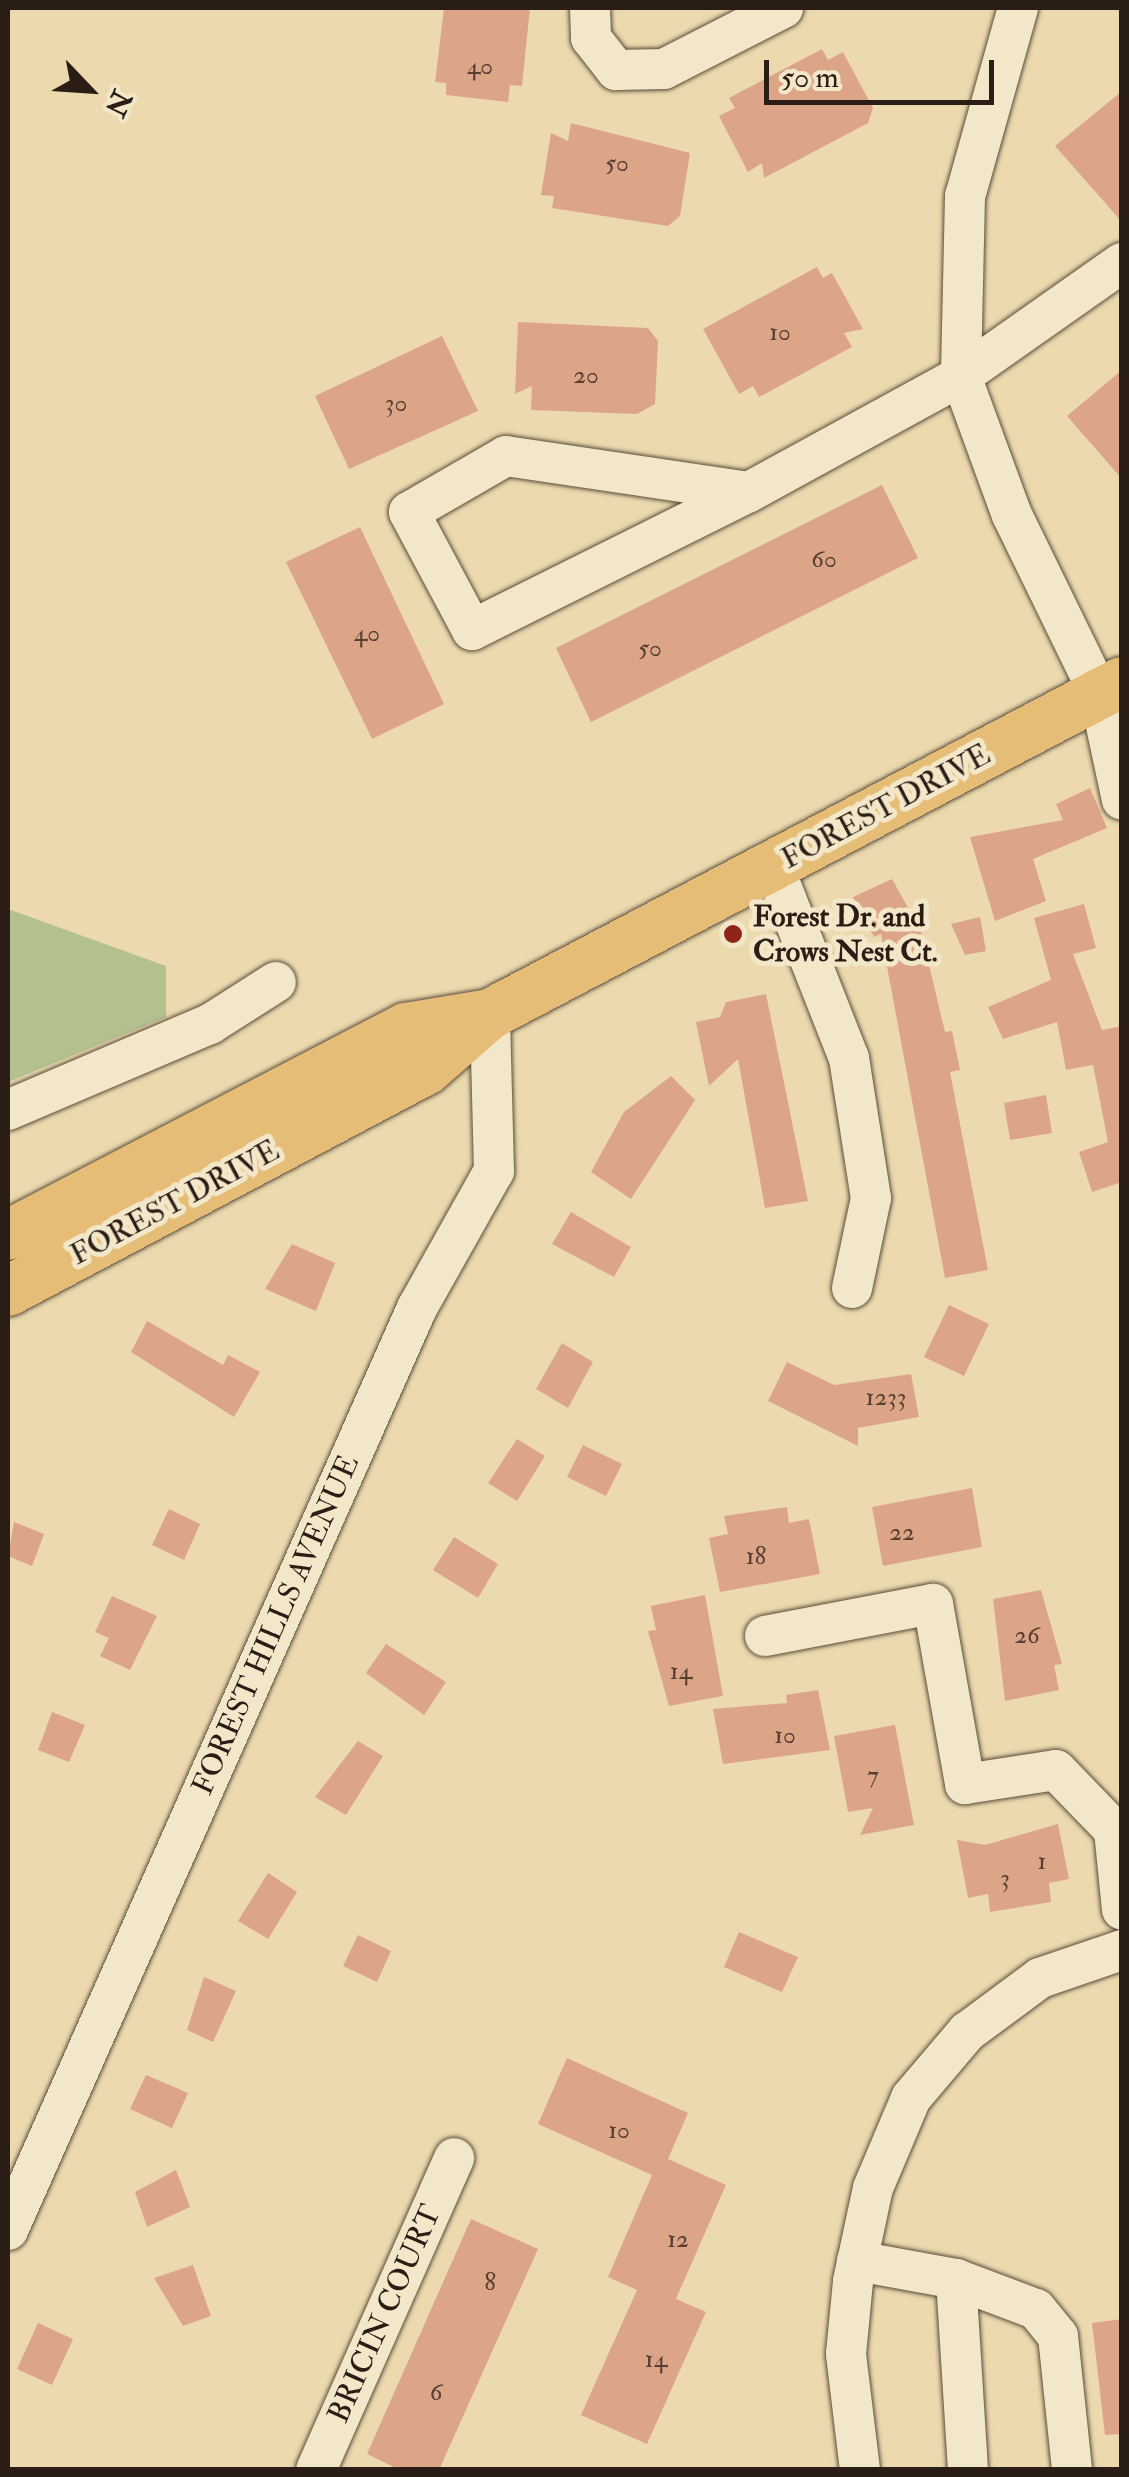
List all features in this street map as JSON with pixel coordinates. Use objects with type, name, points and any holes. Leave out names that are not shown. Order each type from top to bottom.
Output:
[{"type":"main road","name":"FOREST DRIVE","points":[[8,1291],[426,1070],[490,1014],[774,868],[1110,687]]},
{"type":"main road","name":"FOREST DRIVE","points":[[8,1235],[406,1028],[490,1014]]},
{"type":"street","points":[[590,8],[591,38],[616,70],[664,69],[782,8]]},
{"type":"street","points":[[1018,8],[965,196],[961,376],[1012,515],[1110,687],[1122,800]]},
{"type":"street","points":[[749,492],[506,456],[410,512],[472,630],[749,492],[961,376],[1122,263]]},
{"type":"street","points":[[774,868],[849,1058],[871,1198],[852,1288]]},
{"type":"street","points":[[8,1110],[210,1024],[276,982]]},
{"type":"street","name":"FOREST HILLS AVENUE","points":[[8,2230],[417,1308],[494,1171],[490,1014]]},
{"type":"street","points":[[765,1636],[933,1604],[965,1784],[1056,1770],[1114,1830],[1122,1910]]},
{"type":"street","points":[[860,2470],[846,2354],[857,2261],[872,2188],[911,2098],[966,2032],[1040,1978],[1122,1950]]},
{"type":"street","name":"BRICIN COURT","points":[[316,2470],[454,2158]]},
{"type":"street","points":[[857,2261],[956,2279],[1026,2303],[1058,2336],[1072,2470]]},
{"type":"street","points":[[956,2279],[968,2470]]},
{"type":"green space","points":[[8,909],[166,966],[166,1017],[8,1082]]},
{"type":"building","points":[[444,8],[530,8],[522,86],[510,85],[508,102],[446,95],[446,83],[435,82]]},
{"type":"building","points":[[822,49],[828,60],[843,52],[873,108],[868,123],[764,178],[762,163],[748,172],[719,116],[735,108],[729,98]]},
{"type":"building","points":[[1122,91],[1122,222],[1055,146]]},
{"type":"building","points":[[571,123],[690,153],[680,216],[668,226],[552,208],[554,196],[541,195],[551,133],[568,141]]},
{"type":"building","points":[[817,267],[823,278],[832,273],[863,329],[844,333],[852,347],[759,397],[753,386],[739,394],[703,329]]},
{"type":"building","points":[[518,322],[648,328],[658,341],[655,404],[637,414],[531,410],[532,386],[515,394]]},
{"type":"building","points":[[442,336],[478,411],[349,469],[315,396]]},
{"type":"building","points":[[1122,370],[1122,479],[1067,416]]},
{"type":"building","points":[[882,485],[918,558],[591,722],[556,648]]},
{"type":"building","points":[[360,527],[444,704],[372,739],[286,562]]},
{"type":"building","points":[[1090,788],[1107,828],[1033,859],[1046,901],[995,921],[970,837],[1063,820],[1056,804]]},
{"type":"building","points":[[892,879],[921,931],[945,1032],[952,1031],[960,1070],[950,1072],[988,1270],[945,1278],[881,934],[874,937],[853,897]]},
{"type":"building","points":[[1084,904],[1096,948],[1073,954],[1102,1030],[1122,1026],[1122,1182],[1092,1192],[1079,1152],[1108,1142],[1093,1065],[1066,1070],[1057,1022],[1003,1039],[988,1007],[1051,980],[1034,918]]},
{"type":"building","points":[[980,917],[986,951],[965,955],[951,924]]},
{"type":"building","points":[[766,994],[808,1201],[765,1208],[738,1059],[709,1086],[696,1022],[720,1017],[726,1002]]},
{"type":"building","points":[[671,1076],[695,1100],[631,1199],[591,1172],[624,1112]]},
{"type":"building","points":[[1046,1095],[1052,1133],[1010,1140],[1004,1103]]},
{"type":"building","points":[[571,1212],[631,1247],[614,1277],[552,1244]]},
{"type":"building","points":[[292,1244],[335,1263],[316,1311],[265,1289]]},
{"type":"building","points":[[949,1305],[989,1324],[964,1376],[924,1357]]},
{"type":"building","points":[[147,1321],[223,1365],[228,1355],[260,1372],[234,1417],[131,1352]]},
{"type":"building","points":[[562,1343],[593,1362],[568,1408],[536,1389]]},
{"type":"building","points":[[787,1362],[834,1385],[911,1374],[919,1417],[858,1428],[858,1446],[768,1401]]},
{"type":"building","points":[[517,1439],[545,1456],[517,1501],[488,1483]]},
{"type":"building","points":[[583,1445],[622,1464],[606,1496],[567,1477]]},
{"type":"building","points":[[972,1488],[982,1547],[883,1566],[872,1507]]},
{"type":"building","points":[[787,1507],[789,1523],[809,1519],[820,1574],[720,1592],[709,1538],[728,1534],[724,1516]]},
{"type":"building","points":[[169,1509],[200,1524],[184,1560],[152,1545]]},
{"type":"building","points":[[14,1522],[44,1534],[32,1566],[8,1556]]},
{"type":"building","points":[[454,1537],[498,1564],[478,1598],[433,1570]]},
{"type":"building","points":[[1041,1590],[1062,1664],[1054,1665],[1059,1690],[1005,1701],[993,1599]]},
{"type":"building","points":[[705,1595],[723,1696],[669,1706],[648,1631],[656,1630],[651,1606]]},
{"type":"building","points":[[112,1596],[157,1616],[130,1670],[100,1656],[109,1638],[95,1632]]},
{"type":"building","points":[[386,1644],[446,1682],[424,1715],[366,1673]]},
{"type":"building","points":[[818,1690],[830,1750],[723,1764],[713,1709],[787,1703],[786,1695]]},
{"type":"building","points":[[52,1712],[85,1725],[69,1762],[38,1750]]},
{"type":"building","points":[[895,1725],[914,1825],[860,1835],[873,1808],[848,1812],[834,1736]]},
{"type":"building","points":[[358,1741],[383,1756],[346,1815],[315,1797]]},
{"type":"building","points":[[1058,1824],[1069,1879],[1049,1883],[1051,1902],[990,1912],[988,1894],[968,1898],[957,1840],[985,1845]]},
{"type":"building","points":[[268,1873],[297,1892],[268,1939],[238,1921]]},
{"type":"building","points":[[739,1932],[798,1957],[782,1992],[724,1967]]},
{"type":"building","points":[[358,1935],[391,1951],[377,1982],[343,1966]]},
{"type":"building","points":[[204,1977],[236,1991],[213,2042],[187,2030]]},
{"type":"building","points":[[567,2058],[688,2113],[668,2159],[726,2185],[676,2299],[706,2312],[647,2444],[581,2415],[637,2290],[608,2277],[652,2175],[538,2124]]},
{"type":"building","points":[[146,2075],[188,2093],[172,2128],[130,2109]]},
{"type":"building","points":[[176,2170],[190,2207],[147,2227],[135,2192]]},
{"type":"building","points":[[471,2219],[538,2249],[439,2470],[400,2470],[367,2454]]},
{"type":"building","points":[[193,2265],[211,2316],[183,2326],[154,2278]]},
{"type":"building","points":[[1122,2319],[1122,2434],[1105,2435],[1092,2323]]},
{"type":"building","points":[[38,2323],[73,2339],[52,2385],[17,2369]]},
{"type":"place","name":"Forest Dr. and Crows Nest Ct.","points":[[733,934]]}]
